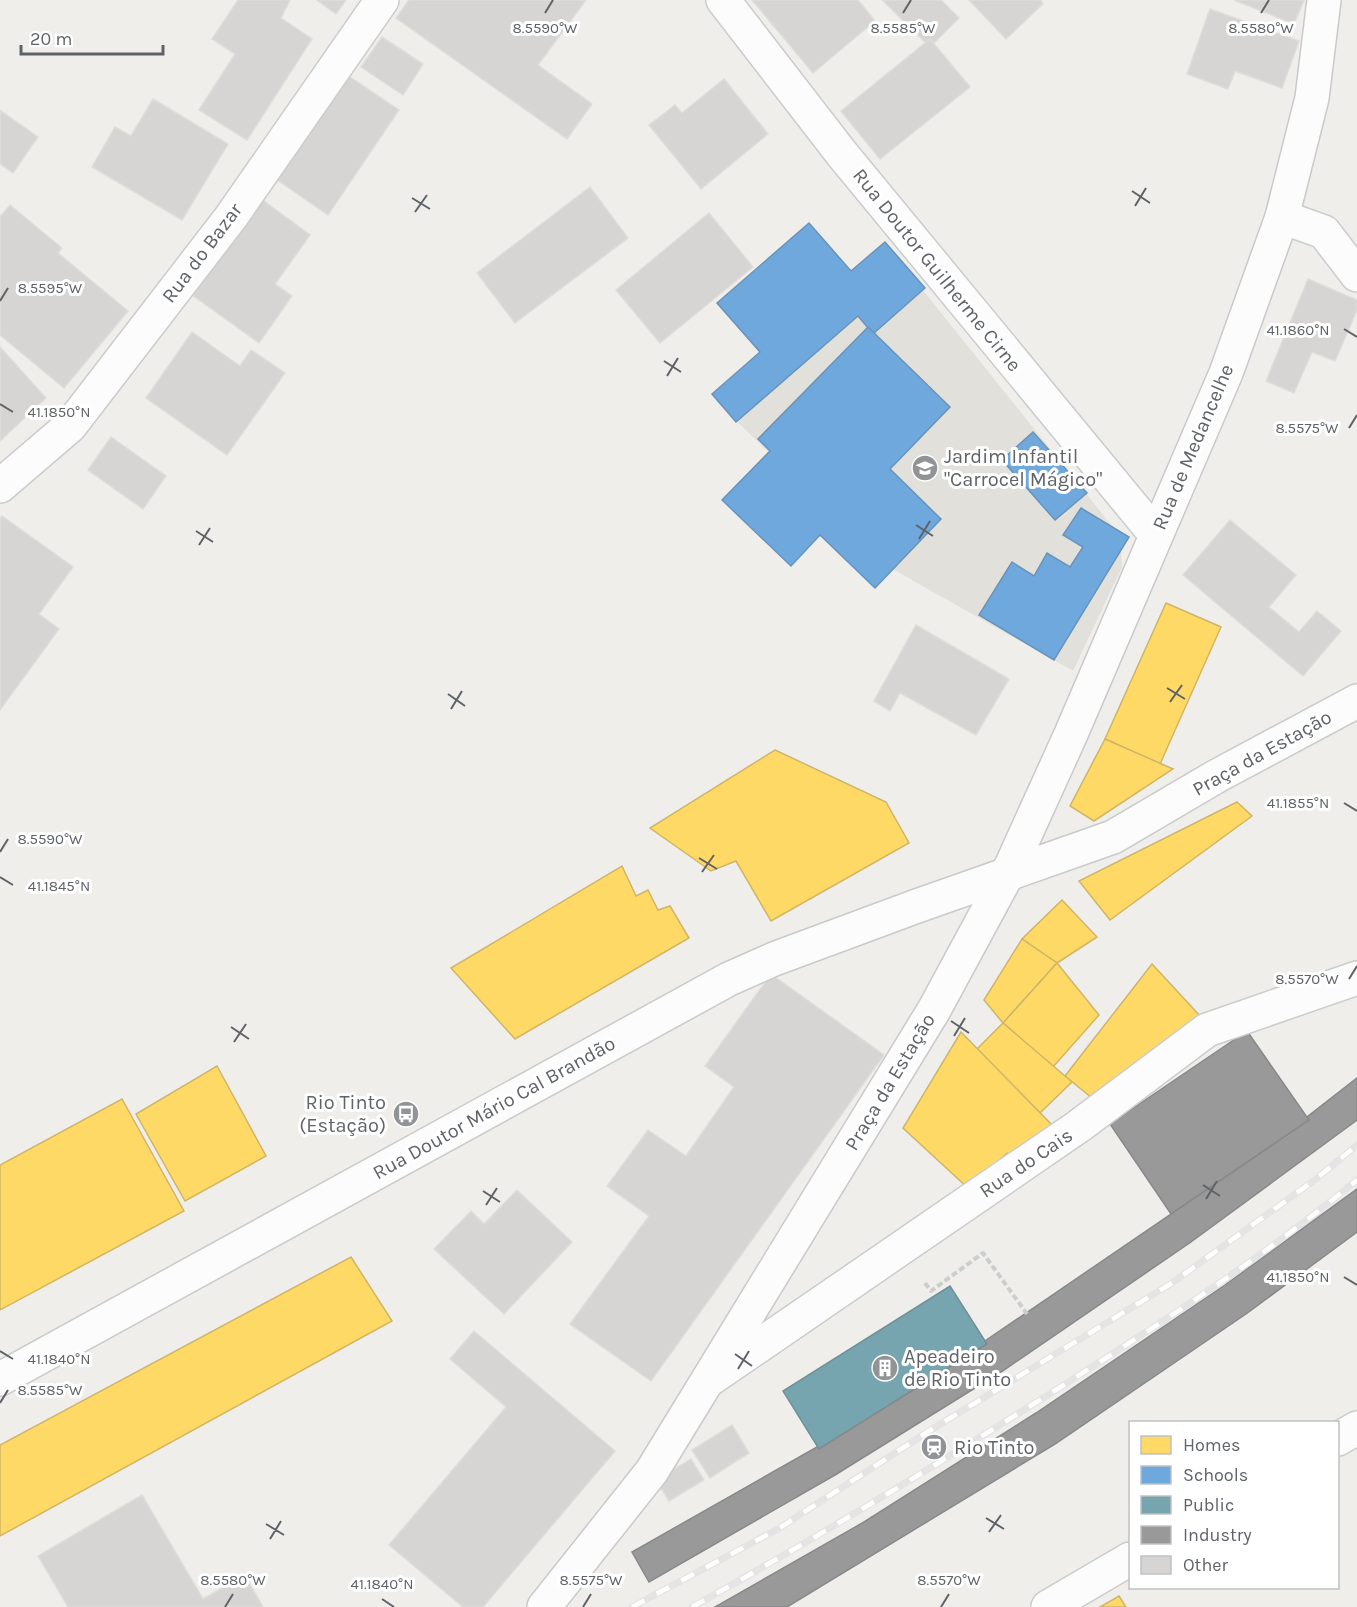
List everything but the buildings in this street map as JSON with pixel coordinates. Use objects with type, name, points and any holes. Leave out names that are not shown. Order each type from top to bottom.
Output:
[{"type":"street","name":"Rua do Bazar","points":[[0,486],[70,426],[231,217],[382,0]]},
{"type":"street","name":"Rua Doutor Guilherme Cirne","points":[[723,0],[849,163],[1156,535]]},
{"type":"street","name":"Rua de Medancelhe","points":[[1006,875],[1071,734],[1226,373],[1282,217],[1312,98],[1324,0]]},
{"type":"street","points":[[1282,217],[1324,232],[1357,275]]},
{"type":"street","name":"Praça da Estação","points":[[544,1607],[652,1472],[934,1010],[1006,875],[1113,837],[1217,776],[1357,701]]},
{"type":"street","name":"Rua Doutor Mário Cal Brandão","points":[[0,1379],[729,979],[774,959],[1006,875]]},
{"type":"street","name":"Rua do Cais","points":[[709,1380],[1079,1126],[1207,1030],[1357,978]]},
{"type":"street","points":[[1339,1438],[1357,1428]]},
{"type":"street","points":[[1048,1607],[1129,1560]]},
{"type":"path","points":[[901,1248],[932,1291],[983,1253],[1027,1314]]},
{"type":"shaded area","name":"Jardim Infantil \"Carrocel Mágico\"","points":[[889,248],[1120,536],[1122,567],[1073,671],[882,563],[716,401]]},
{"type":"railway","points":[[632,1607],[778,1529],[929,1431],[1172,1283],[1316,1179],[1357,1145]]},
{"type":"railway","points":[[692,1607],[877,1500],[1097,1364],[1249,1263],[1357,1180]]},
{"type":"place","name":"Jardim Infantil \"Carrocel Mágico\"","points":[[925,468]]},
{"type":"place","name":"Rio Tinto (Estação)","points":[[406,1114]]},
{"type":"place","name":"Apeadeiro de Rio Tinto","points":[[885,1368]]},
{"type":"place","name":"Rio Tinto","points":[[934,1447]]}]
